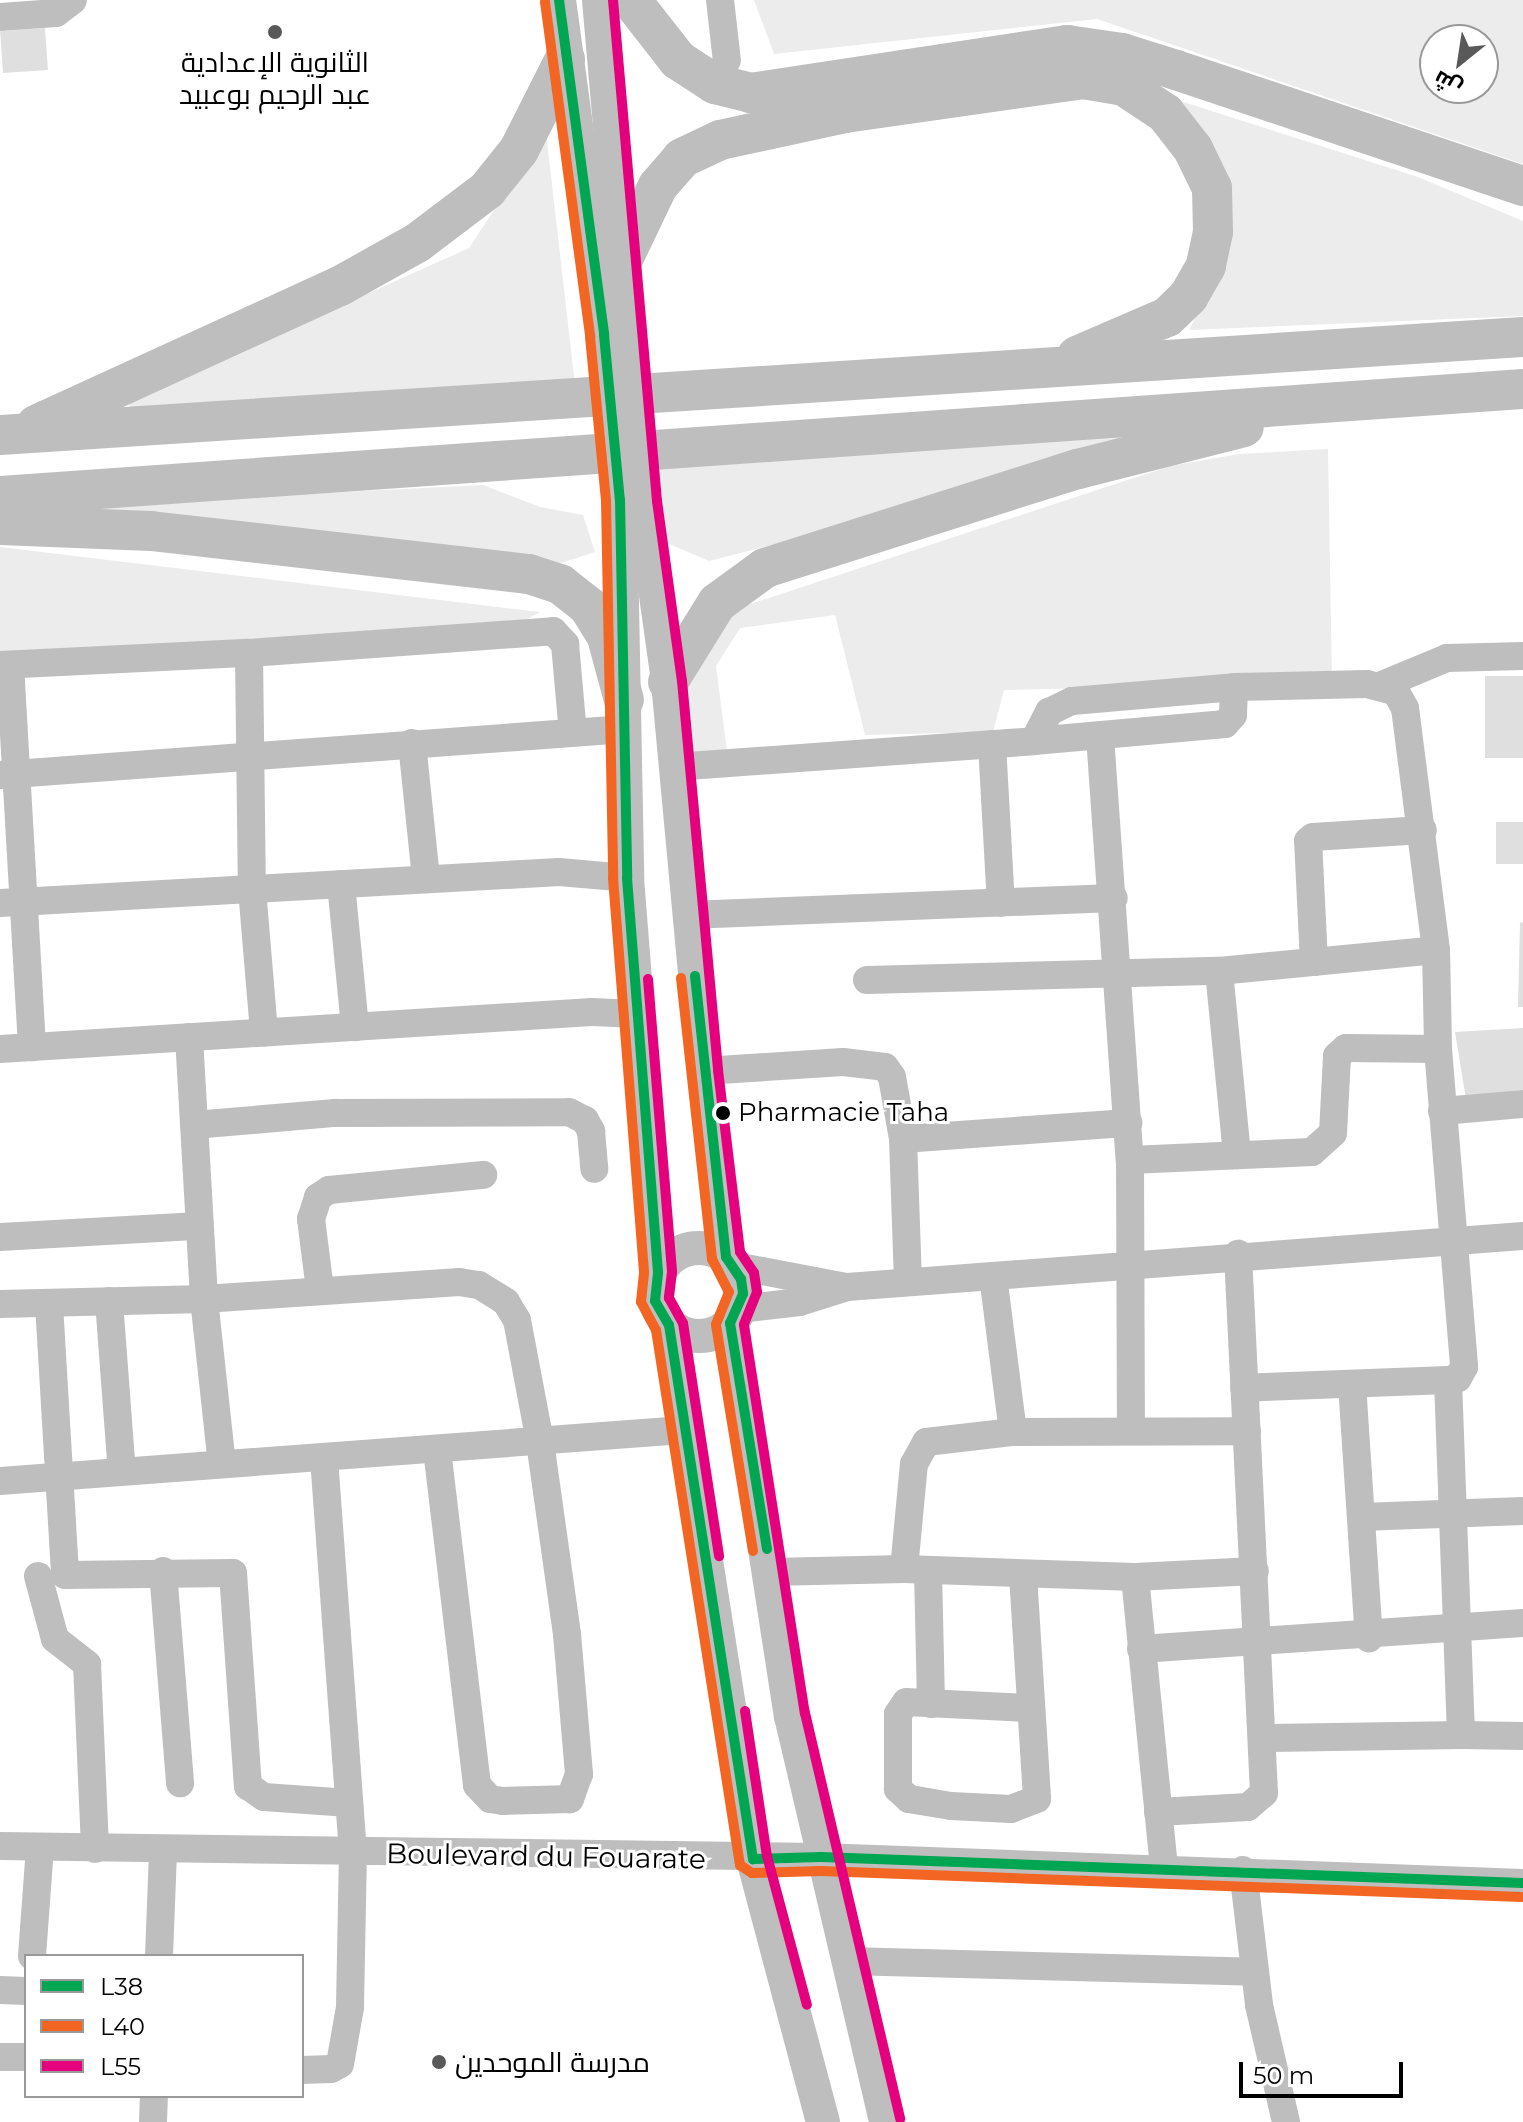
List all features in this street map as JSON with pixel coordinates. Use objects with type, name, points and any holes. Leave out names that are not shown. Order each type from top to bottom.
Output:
[{"type":"highway","points":[[631,0],[678,60],[715,84],[750,93],[1067,45],[1122,53],[1523,186]]},
{"type":"highway","points":[[10,434],[340,286],[417,243],[487,190],[519,150],[565,59]]},
{"type":"highway","points":[[622,261],[658,186],[682,158],[720,140],[845,113],[1083,79],[1124,86],[1165,113],[1193,149],[1212,188],[1213,232],[1206,266],[1189,296],[1167,317],[1049,368]]},
{"type":"highway","points":[[10,434],[1523,337]]},
{"type":"highway","points":[[0,496],[1523,389]]},
{"type":"highway","points":[[668,682],[717,603],[765,568],[1120,458],[1247,426],[1413,397]]},
{"type":"highway","points":[[0,525],[151,531],[529,574],[560,584],[588,606],[607,637],[625,714]]},
{"type":"main road","points":[[559,0],[565,59],[616,334],[631,501],[668,682],[704,1071],[731,1261],[741,1279],[735,1316],[791,1716],[821,1857],[886,2122]]},
{"type":"main road","points":[[599,0],[622,261],[616,334]]},
{"type":"main road","points":[[631,501],[625,714],[627,878],[658,1273],[655,1301],[669,1325],[683,1430],[753,1859],[823,2122]]},
{"type":"main road","points":[[658,1273],[667,1260],[696,1247],[731,1261]]},
{"type":"main road","points":[[669,1325],[700,1336],[735,1316]]},
{"type":"street","points":[[0,17],[56,13],[73,0]]},
{"type":"street","points":[[720,0],[727,61]]},
{"type":"street","points":[[32,1047],[13,902],[5,665],[249,653],[553,631],[565,644],[573,733]]},
{"type":"street","points":[[249,653],[252,889],[264,1032]]},
{"type":"street","points":[[1034,741],[1049,712],[1072,701],[1234,687],[1382,685],[1447,658],[1523,656]]},
{"type":"street","points":[[1244,1388],[1448,1380],[1462,1374],[1465,1355],[1442,1111],[1436,950],[1423,830],[1405,708],[1396,692],[1382,685]]},
{"type":"street","points":[[674,767],[1225,724],[1233,715],[1234,687]]},
{"type":"street","points":[[9,774],[251,753],[573,733],[625,714]]},
{"type":"street","points":[[1100,736],[1114,898],[1130,1160],[1127,1262],[1131,1429]]},
{"type":"street","points":[[412,743],[426,879]]},
{"type":"street","points":[[992,744],[1001,903]]},
{"type":"street","points":[[1314,962],[1308,841],[1313,837],[1423,830]]},
{"type":"street","points":[[13,902],[559,872],[627,878]]},
{"type":"street","points":[[341,884],[355,1027]]},
{"type":"street","points":[[689,915],[1114,898]]},
{"type":"street","points":[[867,980],[1116,970],[1219,971],[1436,950]]},
{"type":"street","points":[[1219,971],[1237,1155]]},
{"type":"street","points":[[0,1049],[592,1012],[637,1014]]},
{"type":"street","points":[[189,1037],[204,1299],[222,1464]]},
{"type":"street","points":[[1130,1160],[1312,1152],[1326,1145],[1333,1133],[1334,1066],[1346,1048],[1438,1049]]},
{"type":"street","points":[[704,1071],[843,1062],[885,1067],[892,1077],[903,1139],[908,1282]]},
{"type":"street","points":[[1442,1111],[1523,1104]]},
{"type":"street","points":[[194,1125],[335,1113],[569,1112],[585,1120],[591,1131],[594,1169]]},
{"type":"street","points":[[903,1139],[1128,1123]]},
{"type":"street","points":[[320,1290],[311,1219],[318,1197],[329,1190],[483,1175]]},
{"type":"street","points":[[0,1237],[199,1226]]},
{"type":"street","points":[[735,1316],[800,1302],[847,1287],[1127,1262],[1523,1236]]},
{"type":"street","points":[[1158,1812],[1253,1805],[1264,1793],[1264,1738],[1238,1254]]},
{"type":"street","points":[[731,1261],[847,1287]]},
{"type":"street","points":[[993,1276],[1013,1432]]},
{"type":"street","points":[[0,1304],[204,1299],[459,1282],[494,1293],[517,1320],[540,1442],[579,1774],[575,1794],[561,1802],[490,1799],[477,1785],[437,1451]]},
{"type":"street","points":[[109,1301],[122,1472]]},
{"type":"street","points":[[49,1304],[65,1575],[223,1570],[236,1577],[252,1791],[264,1797],[349,1803]]},
{"type":"street","points":[[1448,1380],[1454,1511],[1454,1632],[1461,1735]]},
{"type":"street","points":[[1352,1384],[1369,1638]]},
{"type":"street","points":[[931,1704],[916,1570],[918,1451],[941,1437],[1013,1432],[1131,1429],[1247,1431]]},
{"type":"street","points":[[0,1481],[222,1464],[324,1460],[683,1430]]},
{"type":"street","points":[[304,2070],[331,2069],[346,2050],[353,1853],[324,1460]]},
{"type":"street","points":[[1361,1517],[1454,1511],[1523,1511]]},
{"type":"street","points":[[771,1572],[916,1570],[1135,1577],[1255,1571]]},
{"type":"street","points":[[163,1571],[180,1783]]},
{"type":"street","points":[[1023,1575],[1029,1708],[1039,1791],[1028,1805],[1011,1809],[909,1799],[898,1789],[900,1708],[906,1702],[1029,1708]]},
{"type":"street","points":[[38,1576],[55,1639],[87,1664],[95,1849]]},
{"type":"street","points":[[1135,1577],[1164,1868]]},
{"type":"street","points":[[1141,1649],[1259,1637],[1369,1638],[1523,1623]]},
{"type":"street","points":[[1264,1738],[1523,1736]]},
{"type":"street","name":"Boulevard du Fouarate","points":[[0,1846],[753,1859],[821,1857],[1243,1870],[1523,1883]]},
{"type":"street","points":[[32,1954],[40,1848]]},
{"type":"street","points":[[159,1954],[163,1850]]},
{"type":"street","points":[[1243,1870],[1254,1972],[1286,2122]]},
{"type":"street","points":[[846,1961],[1254,1972]]},
{"type":"street","points":[[0,1990],[24,1991]]},
{"type":"street","points":[[0,2057],[24,2057]]},
{"type":"street","points":[[153,2122],[154,2098]]},
{"type":"shaded area","points":[[754,0],[1523,0],[1523,164],[1097,19],[774,54]]},
{"type":"shaded area","points":[[1174,99],[1418,177],[1523,221],[1523,316],[1189,330],[1230,249],[1230,181]]},
{"type":"shaded area","points":[[546,132],[575,385],[133,414],[128,401],[469,248]]},
{"type":"shaded area","points":[[1135,434],[851,525],[709,561],[667,543],[658,464]]},
{"type":"shaded area","points":[[1328,449],[1332,682],[1004,690],[993,732],[865,735],[835,615],[740,628],[716,666],[727,751],[683,754],[679,706],[707,640],[732,610],[1170,466],[1239,454]]},
{"type":"shaded area","points":[[483,485],[540,507],[583,515],[595,552],[542,569],[47,507]]},
{"type":"shaded area","points":[[0,547],[540,612],[513,627],[0,659]]},
{"type":"building","points":[[45,28],[48,70],[3,73],[0,31]]},
{"type":"building","points":[[1485,676],[1523,676],[1523,758],[1485,758]]},
{"type":"building","points":[[1496,822],[1523,822],[1523,864],[1496,864]]},
{"type":"building","points":[[1523,922],[1523,1007],[1518,1007],[1520,923]]},
{"type":"building","points":[[1523,1028],[1523,1094],[1466,1099],[1455,1032]]},
{"type":"transit line","name":"L38","points":[[559,0],[604,335],[620,500],[627,878],[658,1273],[655,1301],[669,1325],[753,1859],[821,1857],[1523,1883]]},
{"type":"transit line","name":"L55","points":[[613,0],[657,501],[682,681],[718,1070],[740,1252],[754,1273],[757,1292],[744,1325],[805,1713],[900,2119]]},
{"type":"transit line","name":"L40","points":[[545,2],[590,337],[606,501],[613,878],[644,1273],[641,1302],[656,1330],[740,1865],[752,1873],[821,1871],[1522,1897]]},
{"type":"transit line","name":"L38","points":[[695,976],[726,1257],[741,1279],[743,1294],[730,1323],[767,1549]]},
{"type":"transit line","name":"L40","points":[[681,978],[712,1259],[729,1292],[716,1325],[753,1551]]},
{"type":"transit line","name":"L55","points":[[648,979],[672,1272],[669,1298],[683,1323],[719,1556]]},
{"type":"transit line","name":"L55","points":[[745,1711],[767,1856],[807,2005]]},
{"type":"place","name":"الثانوية الإعدادية عبد الرحيم بوعبيد","points":[[275,32]]},
{"type":"place","name":"Pharmacie Taha","points":[[723,1113]]},
{"type":"place","name":"مدرسة الموحدين","points":[[439,2062]]}]
